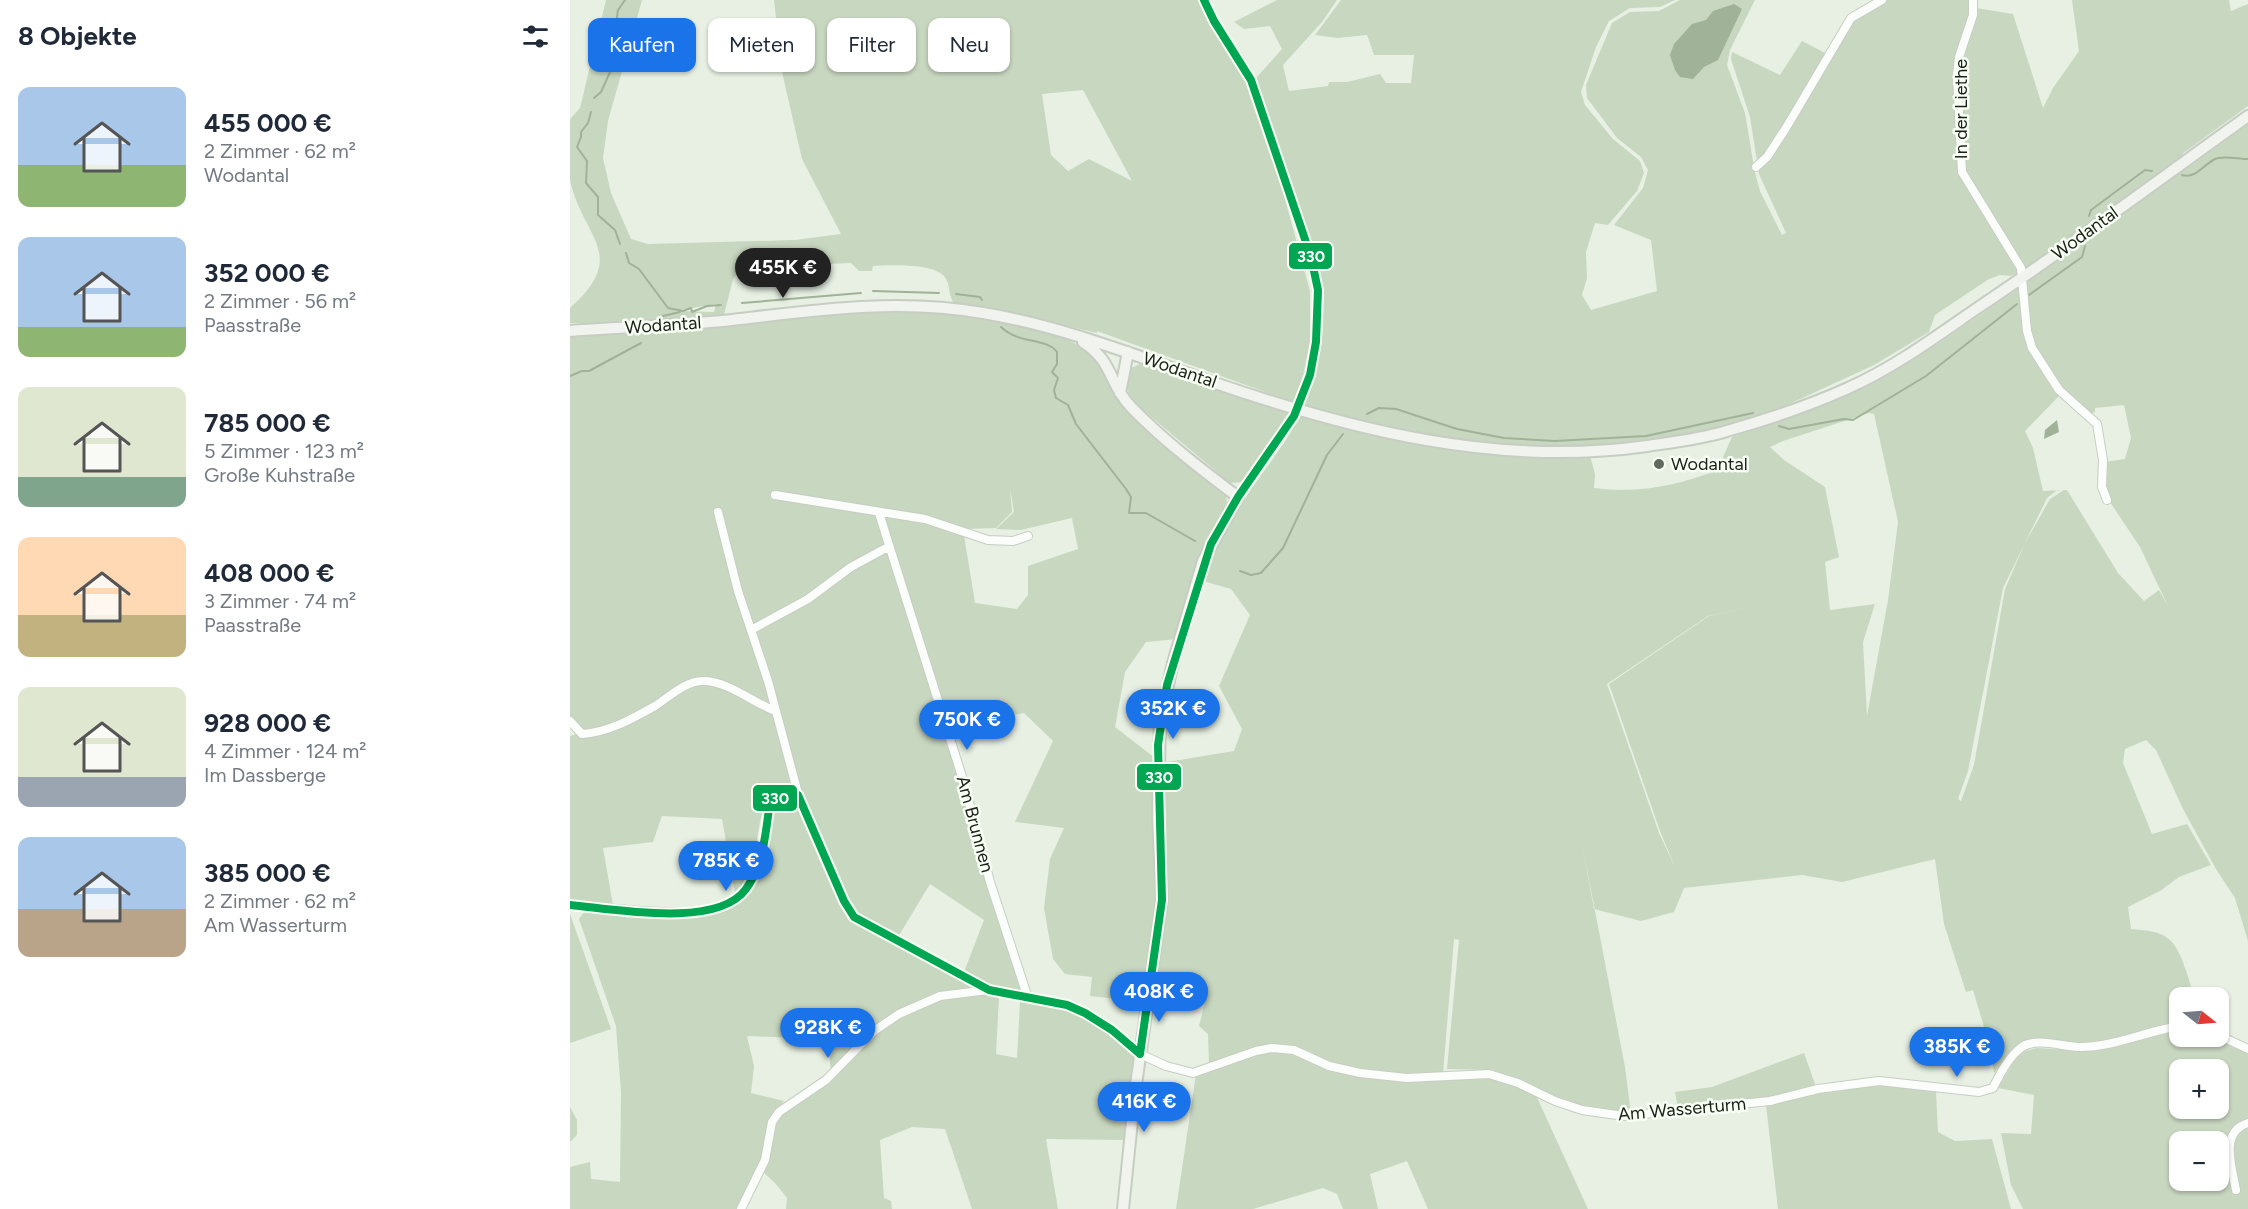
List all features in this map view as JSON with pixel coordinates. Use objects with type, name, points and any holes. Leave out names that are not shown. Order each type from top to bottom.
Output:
[{"type":"main road","name":"Wodantal","points":[[570,330],[713,322],[835,308],[910,305],[985,313],[1076,336],[1268,400],[1371,430],[1444,445],[1496,450],[1599,453],[1692,440],[1728,431],[1847,389],[1913,352],[2021,279],[2248,117]]},
{"type":"main road","name":"Wodantal","points":[[1076,336],[1103,357],[1115,388],[1132,408],[1238,497]]},
{"type":"main road","name":"Wodantal","points":[[1120,393],[1122,350]]},
{"type":"main road","points":[[1110,371],[1122,350]]},
{"type":"main road","points":[[1123,1209],[1140,1054],[1162,900],[1158,818],[1160,720],[1167,684],[1203,561],[1238,497]]},
{"type":"street","points":[[1204,0],[1214,22],[1242,60],[1251,80],[1311,258],[1318,290],[1319,315],[1315,352],[1305,390],[1287,428],[1238,497]]},
{"type":"street","points":[[1756,167],[1767,157],[1786,128],[1851,18],[1882,0]]},
{"type":"street","name":"In der Liethe","points":[[1973,0],[1973,15],[1959,57],[1962,172],[2021,268],[2027,331],[2031,348],[2059,390],[2097,424],[2103,460],[2102,487],[2107,500]]},
{"type":"street","points":[[775,495],[925,519],[988,540],[1013,541],[1028,536]]},
{"type":"street","points":[[718,513],[751,630],[766,674],[798,795],[843,901],[854,917],[989,990],[1066,1005],[1085,1013],[1112,1030],[1140,1054]]},
{"type":"street","name":"Am Brunnen","points":[[879,513],[964,783],[990,882],[1028,998]]},
{"type":"street","points":[[751,630],[816,594],[851,567],[888,547]]},
{"type":"street","points":[[570,720],[582,734],[596,733],[627,722],[690,683],[703,681],[716,683],[775,711]]},
{"type":"street","points":[[570,905],[683,911],[722,908],[735,902],[751,881],[761,851],[770,801],[788,790],[798,795]]},
{"type":"street","points":[[741,1209],[765,1160],[772,1122],[779,1112],[825,1080],[874,1031],[899,1014],[940,996],[989,990]]},
{"type":"street","name":"Am Wasserturm","points":[[1140,1054],[1166,1066],[1193,1073],[1256,1050],[1272,1048],[1294,1050],[1329,1066],[1360,1073],[1407,1078],[1489,1074],[1518,1083],[1555,1101],[1582,1110],[1624,1116],[1770,1101],[1818,1089],[1863,1082],[1879,1081],[1979,1092],[1993,1088],[2001,1071],[2023,1046],[2037,1042],[2094,1047],[2149,1031],[2169,1028]]},
{"type":"street","points":[[2229,1040],[2248,1049]]},
{"type":"street","points":[[2236,1190],[2230,1141],[2236,1128],[2248,1123]]},
{"type":"shaded area","points":[[606,0],[642,0],[637,18],[602,18]]},
{"type":"shaded area","points":[[774,0],[1201,0],[1202,7],[1236,52],[1263,118],[1310,291],[1310,343],[1301,384],[1293,402],[1097,331],[1097,333],[995,309],[954,303],[944,276],[930,269],[890,265],[873,266],[872,271],[859,271],[851,263],[827,264],[826,258],[746,266],[746,271],[736,275],[733,279],[724,315],[632,323],[570,323],[570,308],[588,289],[597,274],[600,259],[592,232],[576,200],[570,180],[570,119],[580,108],[589,72],[622,72],[608,121],[603,158],[611,193],[631,239],[648,244],[795,240],[841,234],[802,159],[782,72],[815,72],[815,18],[776,18]],"holes":[[[1083,90],[1132,181],[1089,159],[1068,171],[1051,155],[1042,94]],[[716,304],[714,312],[674,311]]]},
{"type":"shaded area","points":[[1277,0],[1337,0],[1322,22],[1283,65],[1289,91],[1328,86],[1329,82],[1347,82],[1380,74],[1386,83],[1411,83],[1414,55],[1374,55],[1367,35],[1338,38],[1315,35],[1341,0],[1675,0],[1660,7],[1630,8],[1609,21],[1596,47],[1581,92],[1585,105],[1613,139],[1640,161],[1644,173],[1637,191],[1608,225],[1595,223],[1586,252],[1587,278],[1582,295],[1591,310],[1657,291],[1651,240],[1614,225],[1643,188],[1648,170],[1641,157],[1617,138],[1587,98],[1586,85],[1612,23],[1630,12],[1659,11],[1680,0],[1755,0],[1730,50],[1727,65],[1745,113],[1760,191],[1782,235],[1786,233],[1759,174],[1750,117],[1731,59],[1732,52],[1780,75],[1802,41],[1827,54],[1852,20],[1886,0],[1972,0],[1971,14],[1961,42],[1959,162],[2020,271],[2011,276],[2000,275],[1989,279],[1935,315],[1929,332],[1874,365],[1783,407],[1707,431],[1599,448],[1525,450],[1432,440],[1303,407],[1315,378],[1323,329],[1324,294],[1308,234],[1256,78],[1282,49],[1270,26],[1244,29],[1234,22]]},
{"type":"shaded area","points":[[2072,0],[2229,0],[2231,11],[2248,4],[2248,106],[2182,154],[2190,166],[2248,124],[2248,941],[2235,898],[2183,809],[2156,750],[2146,740],[2125,749],[2123,763],[2152,834],[2187,824],[2211,865],[2179,877],[2160,891],[2128,907],[2131,929],[2163,935],[2171,941],[2188,976],[2191,987],[2169,987],[2169,1026],[2089,1044],[2036,1039],[2021,1043],[1994,1073],[1990,1047],[1973,990],[1966,992],[1944,924],[1935,859],[1842,882],[1802,875],[1684,888],[1674,912],[1641,921],[1595,909],[1625,1067],[1631,1114],[1606,1113],[1584,1108],[1493,1070],[1447,1069],[1459,940],[1454,939],[1443,1074],[1374,1073],[1333,1064],[1284,1046],[1250,1049],[1209,1064],[1208,1034],[1199,1026],[1208,990],[1155,982],[1165,897],[1161,763],[1234,751],[1242,729],[1219,686],[1250,615],[1231,589],[1203,581],[1216,549],[1252,487],[1282,446],[1301,412],[1379,437],[1498,453],[1590,456],[1595,474],[1594,488],[1644,489],[1690,480],[1722,469],[1723,457],[1732,437],[1782,421],[1846,395],[1882,377],[1942,341],[2018,289],[2030,350],[2061,394],[2025,431],[2033,448],[2043,491],[2062,490],[2056,491],[2047,498],[2025,543],[2050,499],[2067,490],[2118,573],[2144,601],[2159,590],[2168,606],[2140,547],[2108,499],[2104,487],[2105,462],[2125,459],[2131,438],[2124,405],[2095,408],[2095,412],[2090,414],[2070,397],[2043,366],[2031,343],[2028,330],[2024,284],[2093,236],[2089,224],[2024,271],[1969,184],[1962,162],[1960,57],[1976,8],[2013,14],[2043,108],[2053,88],[2079,51]],"holes":[[[1869,413],[1874,414],[1898,522],[1888,600],[1867,716],[1863,642],[1875,604],[1830,610],[1825,562],[1839,557],[1825,487],[1784,460],[1770,447]],[[2025,543],[2005,589],[1974,765],[1961,801],[1958,799],[1968,771],[2003,588]],[[1764,604],[1709,616],[1609,684],[1660,831],[1675,867],[1659,833],[1607,684],[1708,616]]]},
{"type":"shaded area","points":[[1734,4],[1742,9],[1718,60],[1704,67],[1693,79],[1680,77],[1670,55],[1674,44],[1692,24],[1706,20],[1713,11]]},
{"type":"shaded area","points":[[885,311],[959,315],[1043,330],[1066,339],[1092,355],[1102,369],[1115,397],[1133,416],[1158,440],[1226,493],[1227,506],[1177,639],[1146,642],[1125,672],[1115,727],[1155,758],[1159,902],[1144,1002],[1090,996],[1092,977],[1065,974],[1053,959],[1044,908],[1050,859],[1064,828],[1015,822],[1053,741],[1024,713],[949,726],[1024,995],[988,985],[964,972],[984,920],[930,884],[898,937],[854,911],[801,795],[786,783],[775,790],[767,800],[759,825],[752,866],[746,880],[735,893],[722,819],[662,816],[653,842],[603,848],[613,905],[570,903],[570,736],[583,732],[570,716],[570,334],[649,332]],"holes":[[[1010,488],[1014,512],[996,529],[1021,530],[1072,518],[1078,549],[1028,566],[1028,595],[1017,609],[975,603],[963,529],[996,528],[1012,512]]]},
{"type":"shaded area","points":[[1140,364],[1289,413],[1269,447],[1243,482],[1230,483],[1133,400],[1127,388],[1129,369]]},
{"type":"shaded area","points":[[2057,420],[2059,432],[2044,439],[2045,430]]},
{"type":"shaded area","points":[[788,796],[795,801],[843,907],[850,917],[976,986],[976,989],[899,1011],[831,1070],[827,1039],[747,1036],[754,1066],[751,1093],[784,1101],[772,1117],[764,1160],[738,1209],[570,1209],[570,1167],[590,1162],[591,1179],[620,1182],[621,1092],[616,1026],[579,919],[584,912],[591,910],[691,914],[728,908],[741,902],[755,884],[761,867],[773,806],[781,797]]},
{"type":"shaded area","points":[[570,914],[611,1029],[570,1043]]},
{"type":"shaded area","points":[[982,993],[999,997],[996,1054],[1017,1058],[1020,1002],[1054,1007],[1081,1016],[1106,1031],[1133,1053],[1135,1057],[1125,1140],[1046,1139],[1058,1209],[972,1209],[945,1129],[912,1127],[880,1140],[884,1198],[891,1201],[892,1209],[786,1209],[787,1198],[762,1171],[773,1127],[779,1114],[795,1104],[875,1033],[899,1017],[942,998]]},
{"type":"shaded area","points":[[2169,1031],[2169,1047],[2229,1047],[2229,1044],[2248,1053],[2248,1209],[2023,1209],[2011,1185],[2001,1133],[2031,1134],[2034,1095],[1998,1088],[2015,1059],[2025,1051],[2037,1048],[2069,1050]]},
{"type":"shaded area","points":[[1256,1052],[1293,1052],[1360,1076],[1489,1076],[1535,1093],[1588,1209],[1428,1209],[1407,1161],[1370,1174],[1378,1209],[1343,1209],[1337,1194],[1323,1188],[1253,1209],[1176,1209],[1196,1074]]},
{"type":"shaded area","points":[[1804,1053],[1816,1087],[1771,1098],[1678,1108],[1675,1092],[1712,1087]]},
{"type":"shaded area","points":[[1894,1085],[1936,1092],[1938,1132],[1955,1141],[1992,1139],[2011,1209],[1778,1209],[1766,1105],[1826,1090]]},
{"type":"shaded area","points":[[570,1107],[577,1120],[577,1135],[570,1142]]},
{"type":"waterway","points":[[594,98],[601,92],[611,70],[612,57],[607,44],[615,31],[618,10],[625,0]]},
{"type":"waterway","points":[[591,112],[588,123],[581,132],[577,147],[587,161],[586,183],[598,197],[598,215],[615,230],[620,244]]},
{"type":"waterway","points":[[2182,175],[2191,175],[2218,158],[2248,159]]},
{"type":"waterway","points":[[2089,216],[2091,210],[2145,170],[2152,171]]},
{"type":"waterway","points":[[2029,295],[2082,257],[2085,246]]},
{"type":"waterway","points":[[626,253],[629,263],[639,269],[668,308],[683,311],[691,308],[692,312],[707,306],[721,305]]},
{"type":"waterway","points":[[873,291],[939,293]]},
{"type":"waterway","points":[[742,303],[861,293]]},
{"type":"waterway","points":[[956,294],[980,297],[982,300]]},
{"type":"waterway","points":[[1779,426],[1789,429],[1844,419],[1853,420],[1926,376],[2017,304]]},
{"type":"waterway","points":[[663,316],[680,312]]},
{"type":"waterway","points":[[1001,327],[1008,333],[1046,344],[1057,352],[1057,364],[1052,372],[1058,378],[1054,390],[1056,398],[1068,405],[1076,424],[1126,489],[1131,497],[1129,513],[1146,513],[1195,541]]},
{"type":"waterway","points":[[570,376],[589,371],[641,343]]},
{"type":"waterway","points":[[1367,414],[1379,408],[1396,409],[1457,429],[1504,438],[1555,441],[1646,436],[1753,413]]},
{"type":"waterway","points":[[1240,571],[1251,575],[1261,573],[1283,548],[1327,455],[1343,434]]},
{"type":"transit line","name":"330","points":[[1140,1054],[1162,900],[1158,745],[1167,685],[1211,544],[1238,497],[1294,416],[1310,375],[1316,342],[1318,290],[1311,257],[1251,80],[1214,21],[1204,0]]},
{"type":"transit line","name":"330","points":[[570,905],[664,914],[712,909],[732,901],[746,889],[757,869],[770,801],[788,790],[798,795],[844,901],[854,917],[989,990],[1067,1005],[1085,1013],[1112,1030],[1140,1054]]},
{"type":"place","name":"Wodantal","points":[[1659,464]]}]
